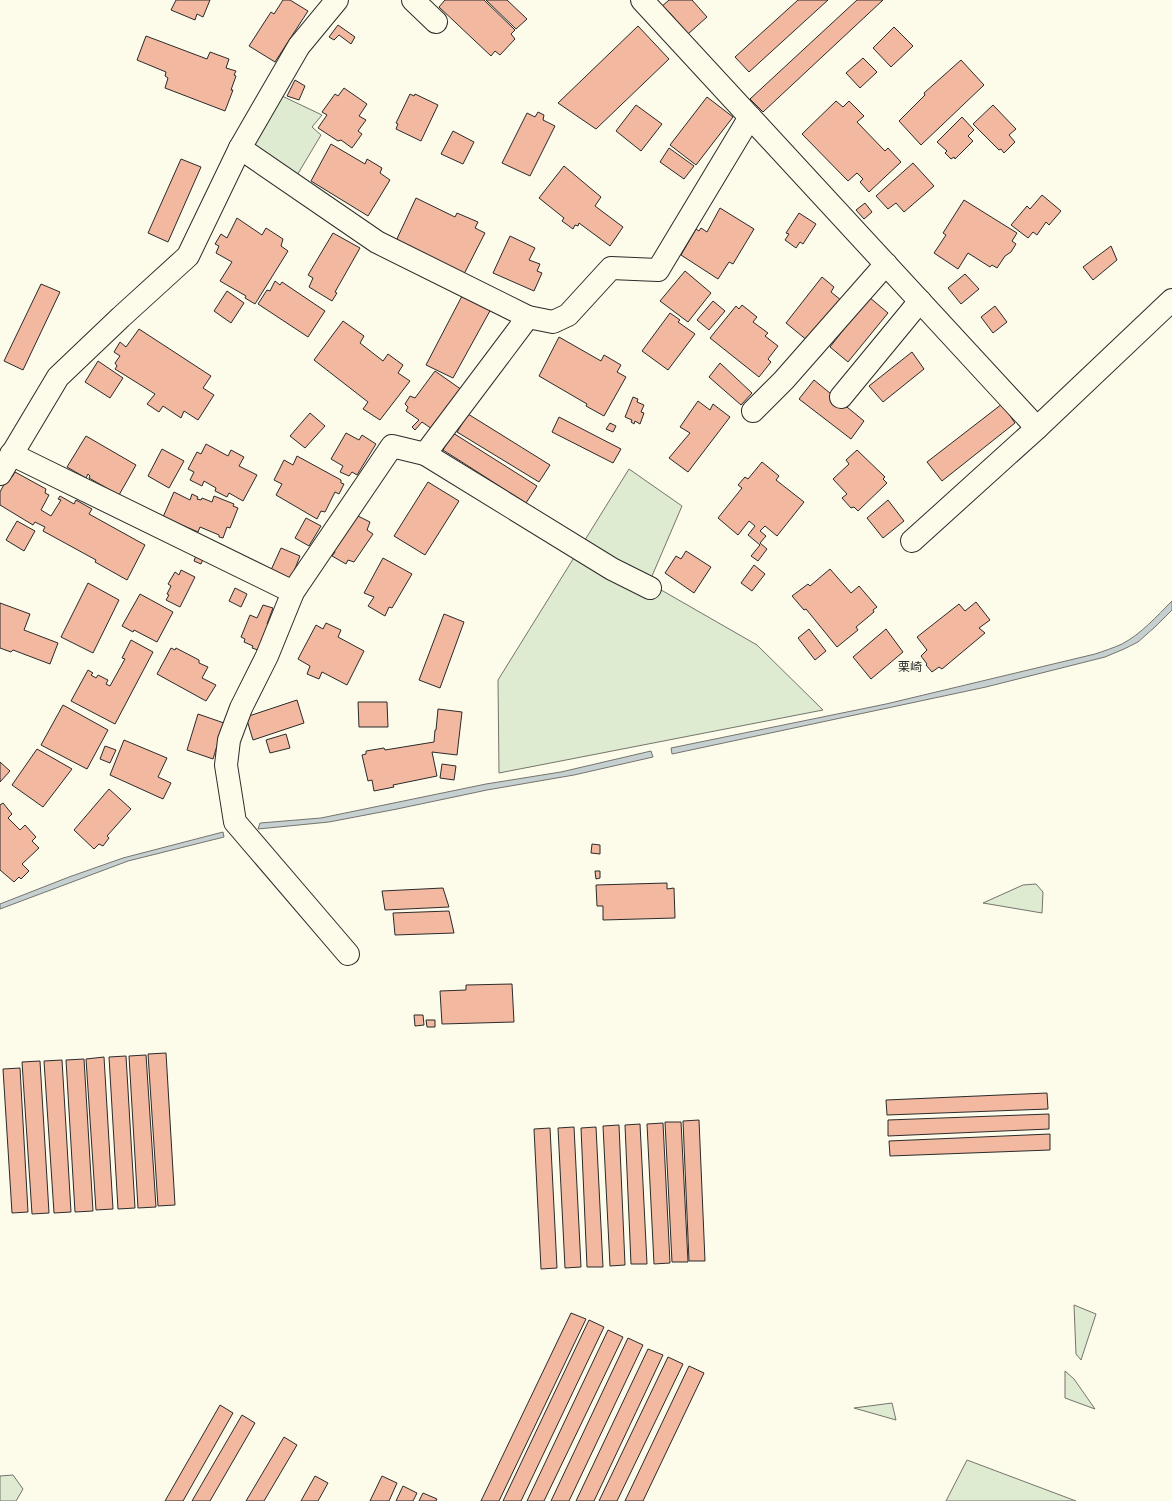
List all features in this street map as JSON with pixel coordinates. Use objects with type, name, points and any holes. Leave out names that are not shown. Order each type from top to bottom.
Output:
[{"type":"street","points":[[0,474],[58,377],[188,256],[240,148],[300,46],[337,0]]},
{"type":"street","points":[[413,0],[436,22]]},
{"type":"street","points":[[642,0],[1037,428]]},
{"type":"street","points":[[240,148],[377,242],[528,317],[553,322],[568,315],[611,268],[658,270],[750,117]]},
{"type":"street","points":[[753,411],[784,380],[886,264]]},
{"type":"street","points":[[912,541],[1037,428],[1172,300]]},
{"type":"street","points":[[841,397],[920,301]]},
{"type":"street","points":[[425,454],[528,317]]},
{"type":"street","points":[[348,954],[235,822],[226,765],[229,740],[241,708],[267,656],[293,592],[392,446],[425,454],[612,569],[650,588]]},
{"type":"street","points":[[12,454],[293,592]]},
{"type":"green space","points":[[282,96],[322,115],[312,127],[321,135],[296,177],[255,145],[256,136]]},
{"type":"green space","points":[[629,469],[682,506],[649,583],[757,645],[823,710],[499,773],[498,680]]},
{"type":"green space","points":[[1036,884],[1043,892],[1042,913],[983,903],[1023,885]]},
{"type":"green space","points":[[1074,1305],[1096,1314],[1081,1360],[1076,1354]]},
{"type":"green space","points":[[1065,1371],[1074,1379],[1095,1409],[1065,1398]]},
{"type":"green space","points":[[892,1403],[896,1420],[854,1408]]},
{"type":"green space","points":[[967,1460],[1076,1501],[946,1501]]},
{"type":"green space","points":[[13,1475],[23,1489],[16,1501],[0,1501],[0,1476]]},
{"type":"shaded area","points":[[1172,601],[1172,610],[1138,642],[1105,657],[986,687],[672,754],[671,748],[886,704],[1095,654],[1129,640]]},
{"type":"shaded area","points":[[651,751],[653,757],[574,775],[487,790],[329,822],[258,829],[260,823],[321,818],[486,784],[561,772]]},
{"type":"shaded area","points":[[223,832],[224,837],[128,861],[0,909],[0,904],[123,858]]},
{"type":"building","points":[[176,0],[210,0],[203,17],[197,14],[195,20],[171,10]]},
{"type":"building","points":[[283,0],[290,0],[308,11],[275,62],[249,46],[271,12],[274,14]]},
{"type":"building","points":[[445,0],[484,0],[515,30],[511,34],[515,39],[500,55],[495,51],[491,56],[439,7]]},
{"type":"building","points":[[486,0],[507,0],[527,19],[516,29]]},
{"type":"building","points":[[669,0],[692,0],[707,17],[688,34],[669,12],[667,14],[661,7]]},
{"type":"building","points":[[798,0],[828,0],[749,72],[735,57]]},
{"type":"building","points":[[857,0],[883,0],[763,112],[750,99]]},
{"type":"building","points":[[338,25],[355,37],[351,44],[339,35],[334,40],[329,37]]},
{"type":"building","points":[[638,26],[669,59],[596,129],[558,103]]},
{"type":"building","points":[[894,27],[913,46],[891,67],[873,48]]},
{"type":"building","points":[[146,36],[207,59],[210,52],[229,59],[226,68],[236,71],[234,75],[236,76],[231,90],[233,90],[225,111],[165,88],[168,78],[165,76],[166,72],[137,60]]},
{"type":"building","points":[[863,58],[877,72],[860,88],[846,73]]},
{"type":"building","points":[[961,60],[984,85],[921,145],[899,121],[925,95],[924,93]]},
{"type":"building","points":[[295,80],[305,86],[299,100],[287,96]]},
{"type":"building","points":[[344,88],[367,104],[359,116],[366,120],[358,131],[362,134],[352,148],[341,140],[338,141],[318,128],[327,115],[322,112],[335,94],[338,96]]},
{"type":"building","points":[[410,94],[414,96],[415,94],[438,105],[421,141],[396,129],[398,124],[396,123]]},
{"type":"building","points":[[707,97],[733,117],[696,165],[670,145]]},
{"type":"building","points":[[836,101],[843,107],[849,101],[864,116],[857,122],[885,151],[888,148],[901,162],[869,192],[860,182],[863,179],[857,173],[848,181],[802,134]]},
{"type":"building","points":[[636,105],[662,124],[641,151],[616,131]]},
{"type":"building","points":[[993,105],[1016,129],[1009,135],[1015,142],[1004,153],[1001,149],[999,150],[973,124]]},
{"type":"building","points":[[538,112],[544,115],[543,120],[555,126],[530,176],[502,163],[527,113],[535,117]]},
{"type":"building","points":[[962,117],[974,130],[968,136],[973,141],[955,159],[954,157],[951,159],[945,153],[947,151],[937,142]]},
{"type":"building","points":[[453,131],[474,142],[463,164],[441,154]]},
{"type":"building","points":[[331,144],[365,164],[367,159],[382,168],[380,173],[390,180],[368,216],[311,181]]},
{"type":"building","points":[[669,148],[694,166],[684,179],[660,162]]},
{"type":"building","points":[[181,159],[201,167],[168,242],[148,233]]},
{"type":"building","points":[[913,163],[934,186],[904,212],[896,203],[888,209],[876,196]]},
{"type":"building","points":[[564,166],[601,197],[595,206],[623,227],[610,246],[579,223],[578,226],[575,225],[573,229],[562,221],[564,218],[539,198]]},
{"type":"building","points":[[1042,195],[1061,211],[1049,225],[1046,222],[1037,235],[1033,232],[1028,238],[1011,225],[1027,206],[1030,209]]},
{"type":"building","points":[[416,198],[455,217],[457,213],[478,222],[475,228],[485,233],[464,274],[396,241]]},
{"type":"building","points":[[964,200],[1017,233],[1012,241],[1016,244],[997,268],[992,265],[990,267],[968,253],[958,269],[934,253],[946,235],[943,233]]},
{"type":"building","points":[[865,203],[872,212],[864,219],[856,210]]},
{"type":"building","points":[[720,208],[754,229],[733,264],[729,262],[718,279],[681,255],[696,229],[699,231],[701,228],[707,232]]},
{"type":"building","points":[[799,213],[816,224],[803,244],[800,242],[796,248],[785,240],[789,234],[786,233]]},
{"type":"building","points":[[237,218],[262,235],[266,228],[283,239],[281,246],[288,251],[255,304],[245,298],[246,296],[220,281],[232,262],[216,253],[219,246],[215,244],[221,234],[227,238]]},
{"type":"building","points":[[333,233],[360,248],[335,292],[337,293],[332,301],[309,287],[313,278],[308,275]]},
{"type":"building","points":[[510,236],[535,248],[529,260],[540,264],[537,271],[542,273],[534,291],[493,273]]},
{"type":"building","points":[[1111,246],[1117,260],[1093,280],[1083,267]]},
{"type":"building","points":[[685,271],[711,293],[688,322],[660,301]]},
{"type":"building","points":[[965,274],[979,289],[961,304],[948,288]]},
{"type":"building","points":[[822,277],[834,287],[831,292],[842,301],[808,341],[786,323]]},
{"type":"building","points":[[275,281],[280,285],[282,282],[325,311],[308,337],[258,304],[267,290],[270,291]]},
{"type":"building","points":[[41,284],[60,292],[23,370],[4,361]]},
{"type":"building","points":[[227,291],[244,303],[231,323],[214,311]]},
{"type":"building","points":[[462,296],[491,309],[453,378],[426,365]]},
{"type":"building","points":[[869,297],[888,313],[848,362],[830,347]]},
{"type":"building","points":[[713,301],[725,311],[709,330],[697,320]]},
{"type":"building","points":[[742,305],[757,317],[753,322],[768,333],[765,336],[778,346],[768,359],[771,362],[759,377],[710,338],[736,306],[739,309]]},
{"type":"building","points":[[995,306],[1007,322],[993,333],[981,317]]},
{"type":"building","points":[[670,313],[680,320],[678,322],[695,334],[668,370],[642,351]]},
{"type":"building","points":[[343,321],[364,336],[360,343],[383,361],[388,354],[403,365],[398,373],[410,381],[380,420],[363,409],[368,402],[314,360]]},
{"type":"building","points":[[139,329],[211,376],[203,388],[214,395],[198,420],[184,411],[181,418],[163,406],[159,412],[147,404],[155,394],[115,369],[117,366],[115,363],[120,356],[114,352],[120,342],[126,347]]},
{"type":"building","points":[[559,337],[601,361],[604,355],[621,365],[617,372],[626,377],[604,416],[586,406],[587,404],[539,376]]},
{"type":"building","points":[[912,352],[924,369],[883,402],[869,386]]},
{"type":"building","points":[[98,361],[123,378],[110,398],[85,382]]},
{"type":"building","points":[[720,363],[752,393],[741,405],[709,377]]},
{"type":"building","points":[[435,371],[462,390],[432,429],[422,422],[415,430],[412,427],[419,420],[406,411],[408,407],[405,404],[410,396],[415,398]]},
{"type":"building","points":[[814,380],[864,421],[851,439],[799,399]]},
{"type":"building","points":[[633,397],[638,399],[637,402],[644,405],[641,412],[644,413],[640,424],[635,421],[634,424],[631,422],[632,420],[625,417]]},
{"type":"building","points":[[698,401],[710,410],[713,404],[730,417],[688,472],[669,458],[690,433],[680,427]]},
{"type":"building","points":[[1002,404],[1015,423],[942,481],[927,462]]},
{"type":"building","points":[[310,413],[325,426],[305,448],[290,436]]},
{"type":"building","points":[[468,414],[550,465],[539,482],[457,432]]},
{"type":"building","points":[[559,417],[621,449],[613,463],[552,432]]},
{"type":"building","points":[[610,423],[616,426],[613,432],[606,429]]},
{"type":"building","points":[[346,433],[359,440],[362,435],[376,444],[357,475],[352,472],[349,476],[340,472],[343,466],[331,459]]},
{"type":"building","points":[[453,433],[537,486],[526,503],[443,450]]},
{"type":"building","points":[[86,436],[136,465],[119,495],[89,478],[90,476],[88,474],[86,478],[67,467]]},
{"type":"building","points":[[206,444],[228,456],[231,450],[244,457],[239,466],[257,475],[243,501],[229,493],[227,497],[215,491],[216,488],[204,481],[202,486],[190,480],[194,472],[188,469],[197,452],[201,454]]},
{"type":"building","points":[[162,449],[184,461],[169,488],[148,476]]},
{"type":"building","points":[[857,450],[885,477],[883,479],[887,483],[858,511],[854,507],[851,508],[842,498],[847,494],[833,479],[849,464],[846,460]]},
{"type":"building","points":[[297,456],[341,480],[341,483],[344,484],[339,494],[335,492],[325,512],[321,511],[317,519],[276,495],[282,484],[274,480],[284,460],[293,465]]},
{"type":"building","points":[[762,462],[779,476],[776,480],[804,502],[777,536],[765,526],[760,531],[766,536],[760,543],[767,549],[758,561],[751,556],[760,545],[748,535],[755,526],[749,521],[738,535],[718,518],[742,488],[738,485],[745,477],[748,479]]},
{"type":"building","points":[[15,472],[46,489],[45,493],[49,495],[41,510],[51,516],[61,500],[58,499],[60,496],[74,504],[76,500],[92,509],[89,514],[145,545],[127,580],[95,562],[96,560],[43,531],[45,527],[35,522],[33,525],[0,505],[0,492],[9,475],[12,477]]},
{"type":"building","points":[[428,482],[459,501],[425,555],[394,536]]},
{"type":"building","points":[[174,492],[190,500],[192,494],[198,497],[197,499],[201,500],[202,498],[212,502],[214,496],[234,504],[233,506],[238,508],[230,528],[227,527],[223,538],[200,527],[198,532],[163,517]]},
{"type":"building","points":[[888,500],[904,521],[883,538],[867,518]]},
{"type":"building","points":[[356,515],[370,522],[367,530],[373,534],[354,562],[348,560],[346,564],[332,556],[335,552],[333,549]]},
{"type":"building","points":[[306,518],[321,526],[309,546],[295,538]]},
{"type":"building","points":[[17,521],[35,531],[24,551],[6,540]]},
{"type":"building","points":[[281,548],[300,556],[291,579],[271,570]]},
{"type":"building","points":[[686,551],[711,567],[694,593],[665,573],[676,556],[681,559]]},
{"type":"building","points":[[197,553],[204,557],[201,564],[194,561]]},
{"type":"building","points":[[383,558],[412,574],[392,608],[389,607],[385,616],[368,606],[374,597],[364,593]]},
{"type":"building","points":[[754,565],[765,574],[752,591],[741,583]]},
{"type":"building","points":[[830,569],[851,593],[859,586],[877,607],[873,610],[874,612],[856,627],[858,630],[837,647],[806,609],[804,610],[792,596],[808,584],[810,586]]},
{"type":"building","points":[[181,570],[195,577],[180,607],[166,600],[171,586],[168,584],[175,572],[179,575]]},
{"type":"building","points":[[88,583],[119,600],[93,653],[61,637]]},
{"type":"building","points":[[235,588],[247,594],[241,607],[229,601]]},
{"type":"building","points":[[140,594],[173,612],[157,642],[134,630],[133,632],[122,626]]},
{"type":"building","points":[[976,602],[990,620],[979,628],[985,633],[942,669],[939,667],[932,672],[921,656],[927,650],[917,637],[959,604],[965,611]]},
{"type":"building","points":[[0,603],[30,614],[24,630],[58,643],[50,664],[13,650],[11,652],[0,648]]},
{"type":"building","points":[[263,605],[273,608],[267,624],[271,625],[261,651],[252,648],[253,646],[244,642],[245,639],[241,637],[250,615],[257,618]]},
{"type":"building","points":[[444,614],[464,622],[440,688],[419,680]]},
{"type":"building","points":[[326,623],[341,630],[338,637],[364,651],[347,685],[322,672],[319,679],[307,674],[310,666],[298,659],[316,625],[323,629]]},
{"type":"building","points":[[809,629],[826,651],[815,660],[798,638]]},
{"type":"building","points":[[886,629],[903,652],[871,679],[853,657]]},
{"type":"building","points":[[131,640],[153,652],[115,724],[71,701],[88,670],[93,673],[91,675],[96,678],[98,675],[108,680],[106,684],[110,686],[125,659],[122,658]]},
{"type":"building","points":[[171,648],[175,650],[176,648],[199,660],[199,663],[208,667],[202,678],[216,685],[206,701],[157,674]]},
{"type":"building","points":[[297,700],[304,723],[253,740],[246,717]]},
{"type":"building","points":[[358,702],[387,702],[388,727],[359,727]]},
{"type":"building","points":[[63,705],[108,730],[87,769],[41,745]]},
{"type":"building","points":[[438,709],[462,712],[457,755],[432,752],[437,776],[393,785],[394,787],[374,791],[372,780],[368,781],[362,755],[366,754],[366,751],[384,748],[385,750],[434,742]]},
{"type":"building","points":[[198,714],[224,723],[213,759],[187,750]]},
{"type":"building","points":[[286,734],[290,748],[270,753],[266,740]]},
{"type":"building","points":[[124,740],[167,758],[158,777],[171,783],[163,799],[110,775]]},
{"type":"building","points":[[105,746],[116,750],[110,763],[100,759]]},
{"type":"building","points":[[37,749],[72,769],[43,807],[12,785]]},
{"type":"building","points":[[0,762],[10,771],[0,782]]},
{"type":"building","points":[[442,764],[456,766],[454,780],[440,778]]},
{"type":"building","points":[[109,789],[131,809],[107,836],[109,838],[103,846],[99,844],[94,849],[74,830]]},
{"type":"building","points":[[3,803],[12,814],[8,818],[20,830],[25,825],[36,837],[32,841],[39,848],[22,864],[29,871],[21,879],[19,877],[14,882],[0,870],[0,805]]},
{"type":"building","points":[[592,844],[600,845],[600,854],[591,853]]},
{"type":"building","points":[[595,871],[600,871],[600,878],[596,879]]},
{"type":"building","points":[[667,883],[667,889],[674,888],[675,918],[603,920],[603,906],[597,906],[596,885]]},
{"type":"building","points":[[443,888],[449,907],[385,910],[382,891]]},
{"type":"building","points":[[449,911],[454,933],[395,935],[393,913]]},
{"type":"building","points":[[512,984],[514,1022],[442,1024],[440,991],[466,990],[466,985]]},
{"type":"building","points":[[414,1015],[423,1015],[424,1025],[415,1026]]},
{"type":"building","points":[[426,1020],[435,1020],[435,1027],[427,1027]]},
{"type":"building","points":[[166,1053],[175,1205],[158,1206],[148,1054]]},
{"type":"building","points":[[146,1055],[156,1207],[138,1208],[129,1056]]},
{"type":"building","points":[[126,1056],[135,1208],[118,1209],[109,1057]]},
{"type":"building","points":[[104,1057],[113,1209],[96,1210],[86,1059]]},
{"type":"building","points":[[84,1059],[93,1211],[75,1212],[66,1060]]},
{"type":"building","points":[[62,1060],[71,1212],[54,1213],[44,1061]]},
{"type":"building","points":[[40,1061],[49,1213],[32,1214],[22,1062]]},
{"type":"building","points":[[20,1068],[28,1212],[12,1213],[3,1069]]},
{"type":"building","points":[[1047,1093],[1048,1109],[887,1115],[886,1100]]},
{"type":"building","points":[[1049,1114],[1049,1129],[888,1136],[888,1120]]},
{"type":"building","points":[[699,1120],[705,1261],[689,1261],[683,1121]]},
{"type":"building","points":[[665,1122],[681,1122],[688,1262],[672,1262]]},
{"type":"building","points":[[663,1123],[670,1263],[654,1264],[647,1124]]},
{"type":"building","points":[[640,1124],[647,1264],[631,1264],[625,1125]]},
{"type":"building","points":[[619,1125],[625,1265],[610,1266],[603,1126]]},
{"type":"building","points":[[574,1127],[581,1267],[565,1268],[558,1128]]},
{"type":"building","points":[[596,1127],[603,1267],[587,1267],[581,1128]]},
{"type":"building","points":[[550,1128],[557,1268],[541,1269],[534,1129]]},
{"type":"building","points":[[1050,1134],[1050,1150],[890,1156],[889,1141]]},
{"type":"building","points":[[571,1313],[586,1319],[499,1501],[481,1501]]},
{"type":"building","points":[[589,1320],[604,1327],[521,1501],[503,1501]]},
{"type":"building","points":[[608,1330],[623,1337],[544,1501],[527,1501]]},
{"type":"building","points":[[628,1338],[643,1345],[569,1501],[551,1501]]},
{"type":"building","points":[[648,1349],[663,1355],[594,1501],[576,1501]]},
{"type":"building","points":[[668,1357],[683,1364],[617,1501],[599,1501]]},
{"type":"building","points":[[689,1366],[704,1373],[643,1501],[625,1501]]},
{"type":"building","points":[[220,1405],[233,1413],[183,1501],[165,1501]]},
{"type":"building","points":[[242,1415],[255,1423],[210,1501],[192,1501]]},
{"type":"building","points":[[284,1437],[297,1445],[264,1501],[246,1501]]},
{"type":"building","points":[[315,1476],[328,1483],[318,1501],[301,1501]]},
{"type":"building","points":[[382,1476],[397,1483],[389,1501],[370,1501]]},
{"type":"building","points":[[403,1486],[417,1493],[413,1501],[396,1501]]},
{"type":"building","points":[[423,1493],[437,1499],[436,1501],[419,1501]]},
{"type":"district","name":"栗崎","points":[[910,667]]}]
